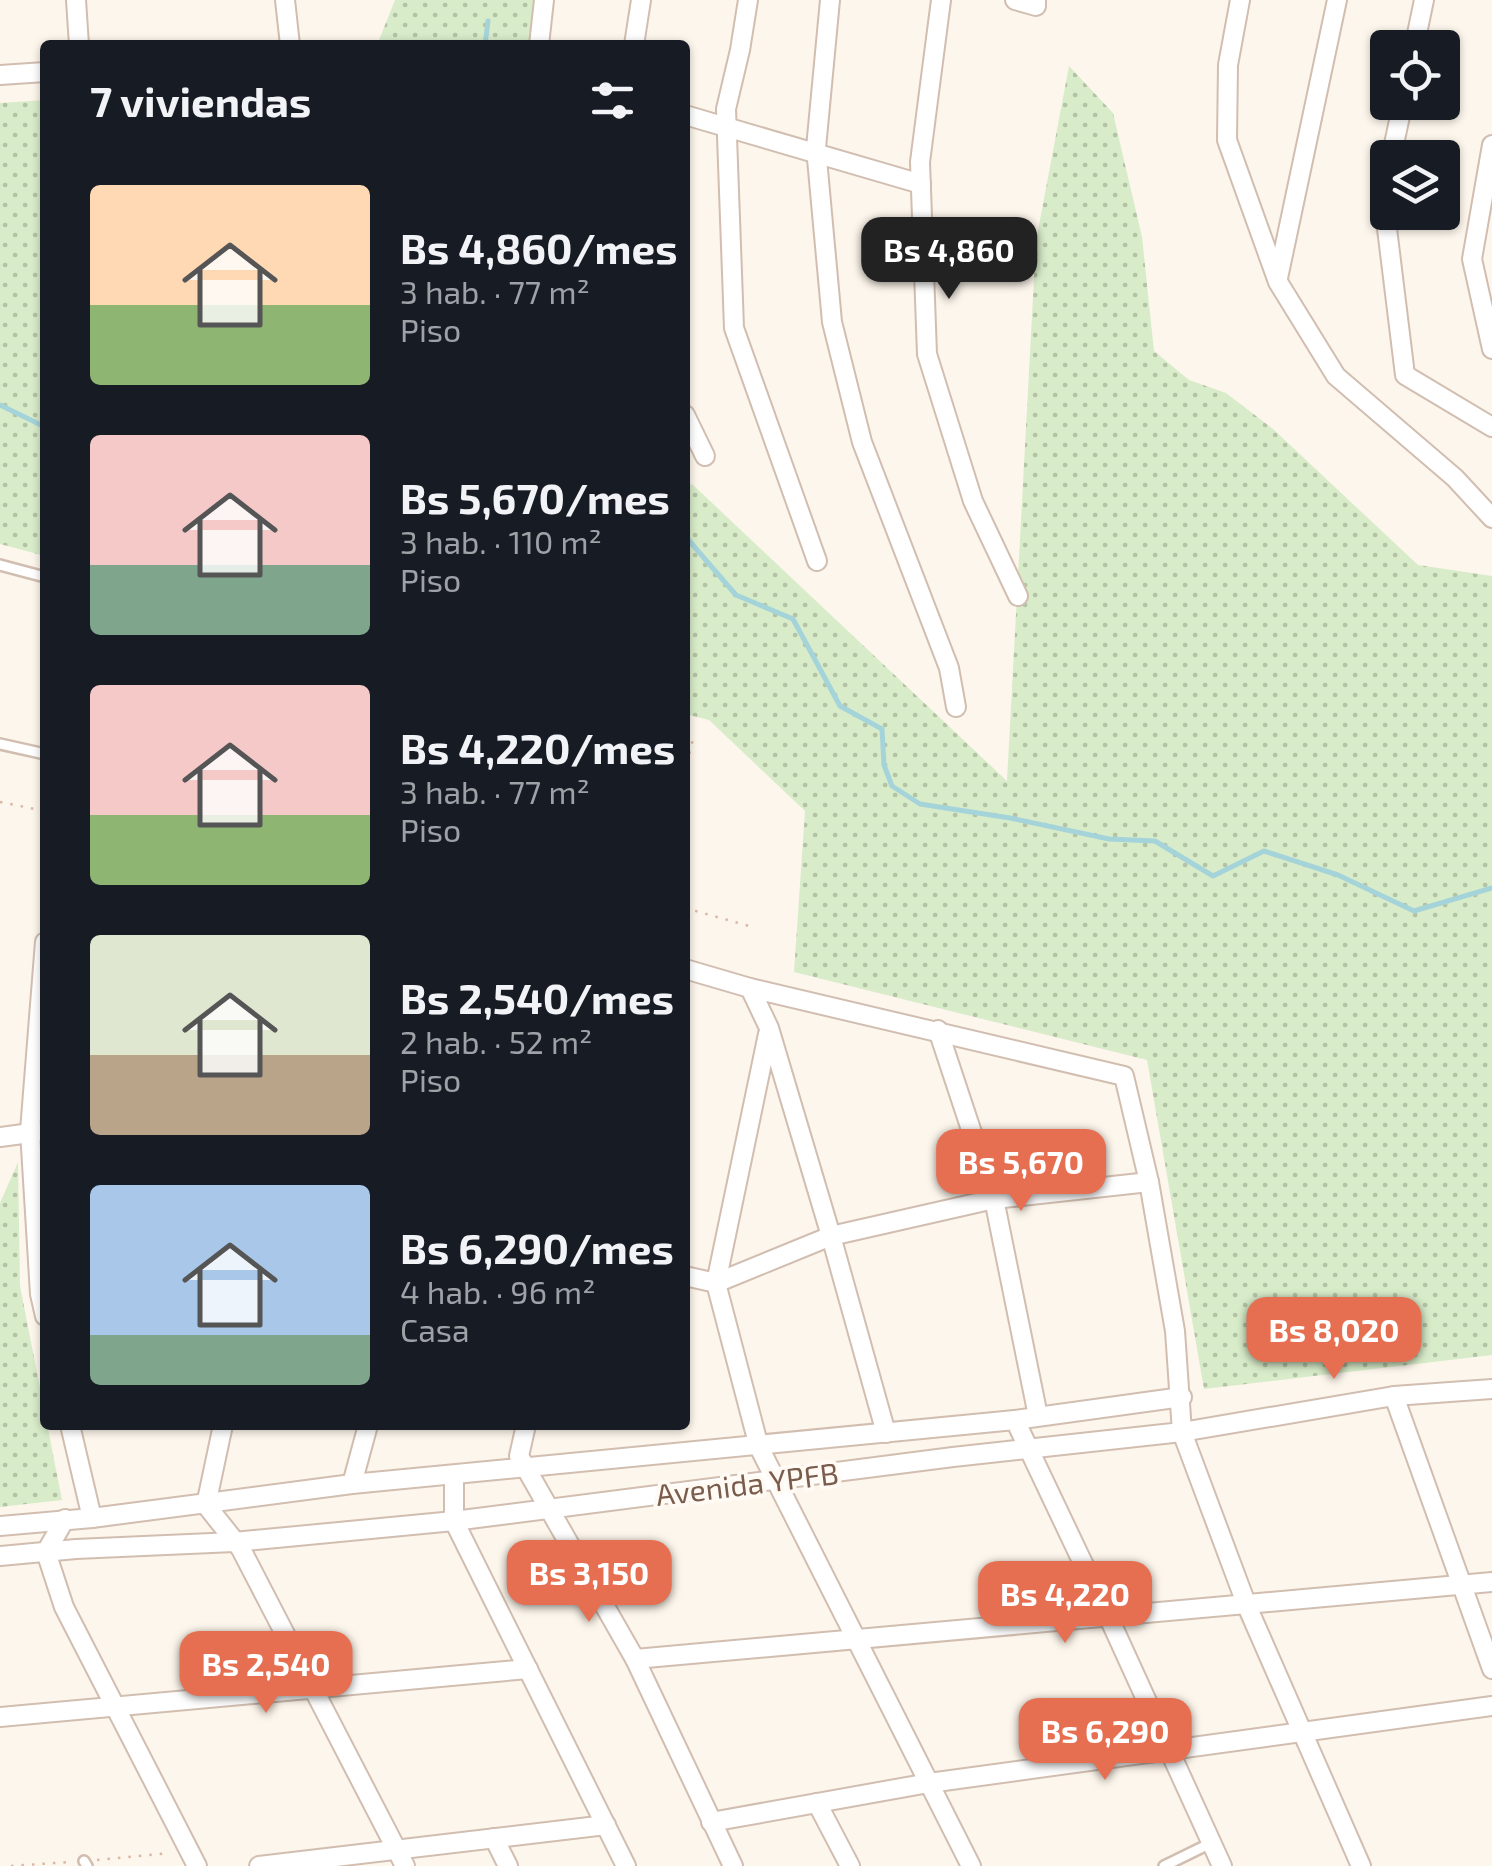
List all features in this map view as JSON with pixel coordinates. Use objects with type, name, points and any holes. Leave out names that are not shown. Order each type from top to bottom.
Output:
[{"type":"street","points":[[76,0],[79,40]]},
{"type":"street","points":[[285,0],[289,40]]},
{"type":"street","points":[[540,40],[544,0]]},
{"type":"street","points":[[635,40],[641,0]]},
{"type":"street","points":[[748,0],[726,108],[734,328],[817,562]]},
{"type":"street","points":[[830,0],[816,153],[832,322],[858,426],[949,668],[956,707]]},
{"type":"street","points":[[941,0],[920,162],[927,354],[973,501],[1018,596]]},
{"type":"street","points":[[1015,0],[1036,6],[1036,0]]},
{"type":"street","points":[[1240,0],[1228,64],[1228,140],[1278,282],[1336,376],[1455,478],[1492,518]]},
{"type":"street","points":[[1278,282],[1338,0]]},
{"type":"street","points":[[1418,30],[1424,0]]},
{"type":"street","points":[[0,75],[40,72]]},
{"type":"street","points":[[690,116],[921,184]]},
{"type":"street","points":[[1492,145],[1472,259],[1492,349]]},
{"type":"street","points":[[1388,230],[1405,374],[1492,427]]},
{"type":"street","points":[[690,424],[705,456],[690,450]]},
{"type":"street","points":[[690,970],[1124,1076],[1150,1182],[1175,1331],[1182,1432],[1247,1606],[1361,1866]]},
{"type":"street","points":[[750,988],[769,1028],[886,1433]]},
{"type":"street","points":[[769,1028],[716,1283],[760,1446],[971,1866]]},
{"type":"street","points":[[938,1030],[994,1199],[1038,1416]]},
{"type":"street","points":[[40,1078],[40,1205]]},
{"type":"street","points":[[0,1137],[38,1132]]},
{"type":"street","points":[[690,1277],[716,1283],[832,1236],[994,1199],[1150,1182]]},
{"type":"street","name":"Avenida YPFB","points":[[0,1556],[234,1542],[454,1521],[1182,1432],[1394,1396],[1492,1390]]},
{"type":"street","points":[[1394,1396],[1492,1669]]},
{"type":"street","name":"Avenida YPFB","points":[[0,1526],[352,1484],[1015,1420],[1182,1397]]},
{"type":"street","points":[[1015,1420],[1222,1866]]},
{"type":"street","points":[[71,1430],[92,1518]]},
{"type":"street","points":[[222,1430],[206,1504],[241,1550],[400,1858]]},
{"type":"street","points":[[352,1484],[367,1430]]},
{"type":"street","points":[[525,1430],[520,1456],[635,1659],[733,1866]]},
{"type":"street","points":[[454,1475],[454,1521],[626,1866]]},
{"type":"street","points":[[65,1520],[46,1552],[64,1607],[193,1859]]},
{"type":"street","points":[[635,1659],[1492,1582]]},
{"type":"street","points":[[0,1716],[528,1669]]},
{"type":"street","points":[[711,1822],[929,1783],[1492,1706]]},
{"type":"street","points":[[818,1802],[850,1866]]},
{"type":"street","points":[[259,1866],[400,1858],[494,1838],[606,1825]]},
{"type":"street","points":[[494,1838],[508,1866]]},
{"type":"lane","points":[[0,564],[40,576]]},
{"type":"lane","points":[[0,744],[40,753]]},
{"type":"lane","points":[[1164,1866],[1211,1842]]},
{"type":"path","points":[[0,802],[40,809]]},
{"type":"path","points":[[690,909],[749,926]]},
{"type":"path","points":[[11,1866],[193,1859]]},
{"type":"green space","points":[[395,0],[539,0],[534,40],[379,40]]},
{"type":"green space","points":[[1069,66],[1113,113],[1142,237],[1154,351],[1189,380],[1226,393],[1273,429],[1418,565],[1492,576],[1492,1355],[1204,1389],[1147,1060],[794,972],[805,811],[709,720],[690,715],[690,484],[1007,781],[1036,241]]},
{"type":"green space","points":[[40,100],[40,555],[0,544],[0,103]]},
{"type":"green space","points":[[18,1162],[20,1286],[40,1388],[40,1430],[48,1430],[62,1500],[0,1507],[0,1203]]},
{"type":"waterway","points":[[486,40],[488,21]]},
{"type":"waterway","points":[[0,405],[40,425]]},
{"type":"waterway","points":[[690,542],[736,595],[793,619],[840,706],[882,729],[884,765],[892,786],[920,804],[1109,839],[1155,841],[1213,876],[1264,851],[1338,875],[1414,911],[1492,888]]}]
